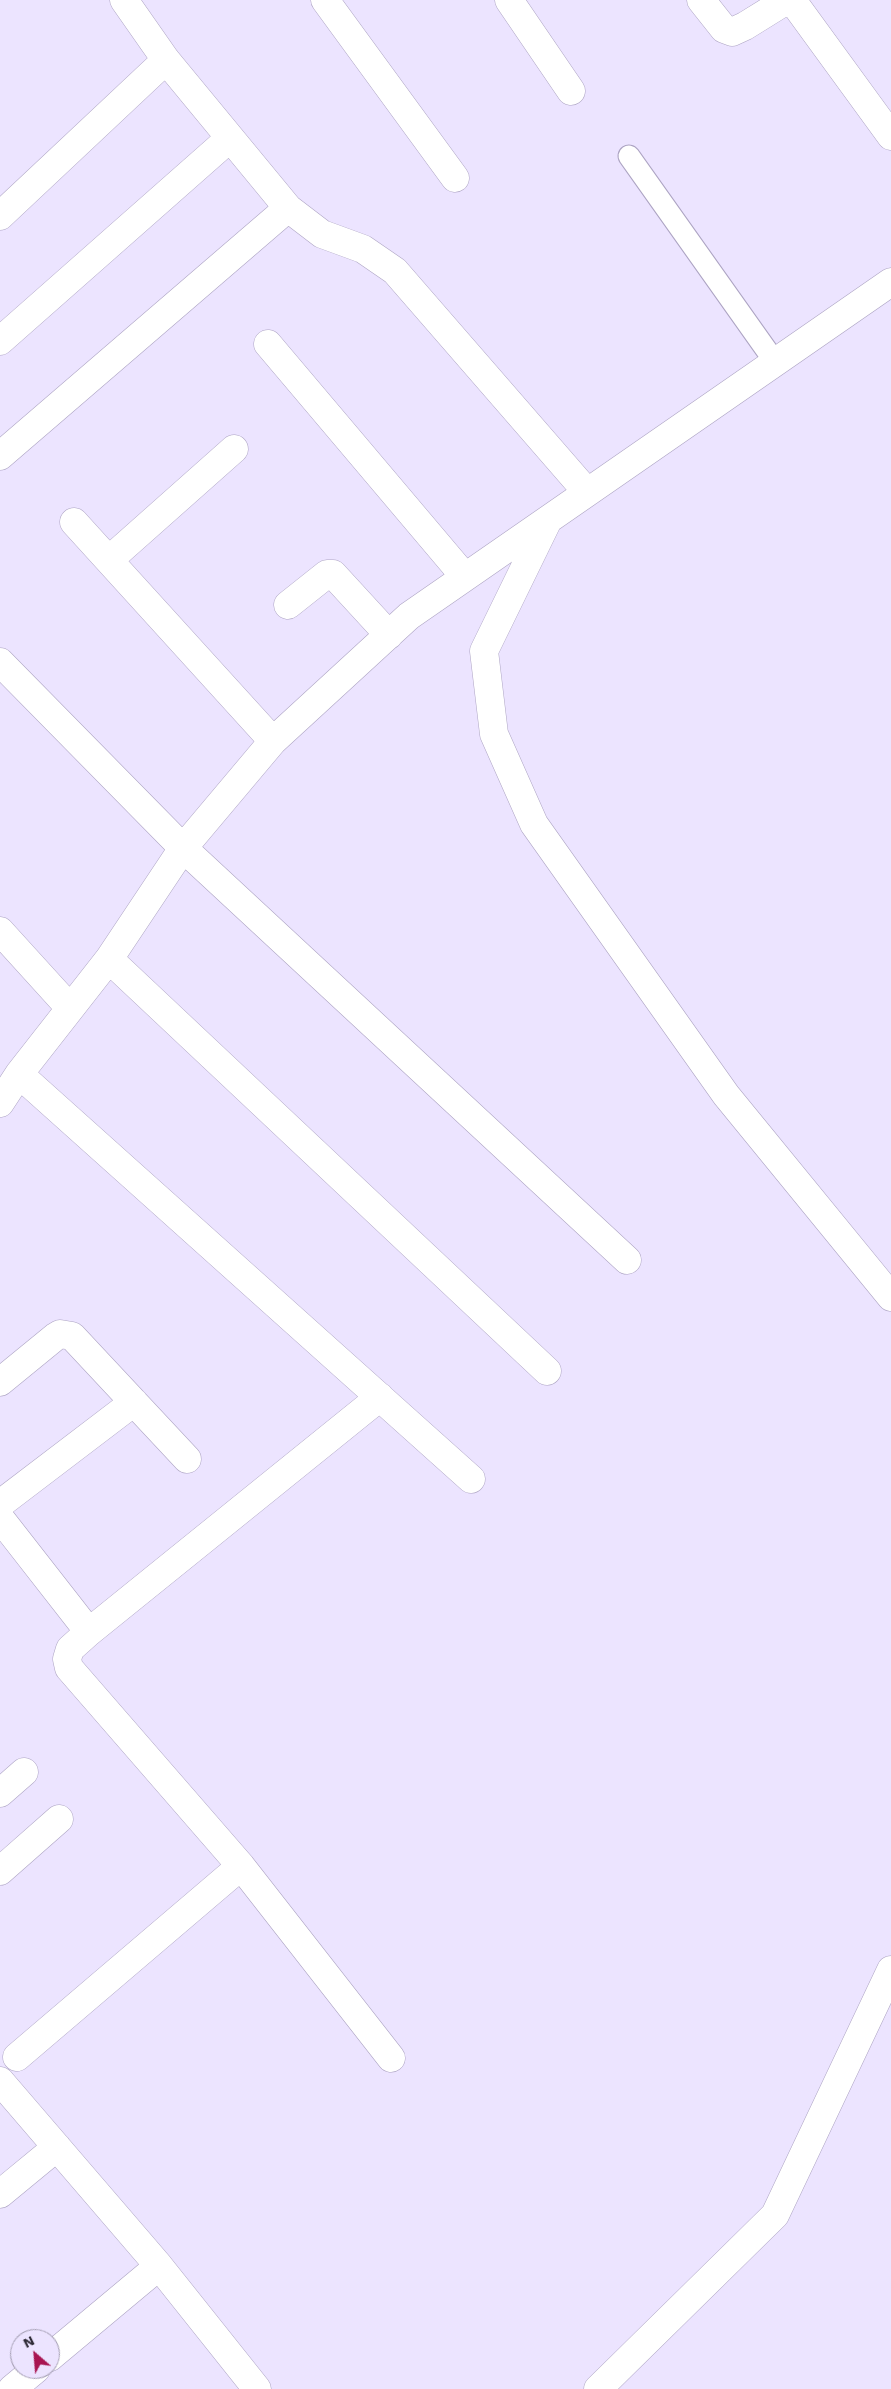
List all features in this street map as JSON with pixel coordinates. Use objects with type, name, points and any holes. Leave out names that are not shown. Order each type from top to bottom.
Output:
[{"type":"street","points":[[124,0],[166,60],[288,208],[322,234],[363,249],[395,271],[586,492]]},
{"type":"street","points":[[325,0],[456,178]]},
{"type":"street","points":[[508,0],[571,91]]},
{"type":"street","points":[[701,0],[724,29],[732,32],[782,3],[790,2],[797,7],[891,136]]},
{"type":"street","points":[[0,216],[166,60]]},
{"type":"street","points":[[0,341],[230,138]]},
{"type":"street","points":[[0,456],[288,208]]},
{"type":"street","points":[[0,1103],[19,1074],[109,959],[183,848],[262,751],[409,616],[891,282]]},
{"type":"street","points":[[268,344],[465,577]]},
{"type":"street","points":[[108,560],[234,449]]},
{"type":"street","points":[[550,517],[484,651],[494,734],[534,824],[726,1095],[891,1297]]},
{"type":"street","points":[[74,522],[273,741]]},
{"type":"street","points":[[288,605],[327,574],[333,574],[389,635]]},
{"type":"street","points":[[0,662],[183,848],[627,1260]]},
{"type":"street","points":[[0,931],[70,1008]]},
{"type":"street","points":[[109,959],[547,1372]]},
{"type":"street","points":[[19,1074],[471,1479]]},
{"type":"street","points":[[0,1382],[55,1337],[66,1334],[78,1341],[187,1459]]},
{"type":"street","points":[[380,1397],[89,1632],[70,1649],[66,1659],[69,1668],[242,1866],[390,2058]]},
{"type":"street","points":[[0,1504],[134,1402]]},
{"type":"street","points":[[4,1531],[89,1632]]},
{"type":"street","points":[[0,1792],[24,1772]]},
{"type":"street","points":[[0,1871],[59,1819]]},
{"type":"street","points":[[18,2057],[242,1866]]},
{"type":"street","points":[[598,2389],[775,2215],[891,1970]]},
{"type":"street","points":[[0,2081],[160,2266],[257,2389]]},
{"type":"street","points":[[0,2194],[57,2147]]},
{"type":"street","points":[[60,2349],[160,2266]]},
{"type":"street","points":[[12,2389],[24,2379]]},
{"type":"lane","points":[[629,156],[775,362]]}]
